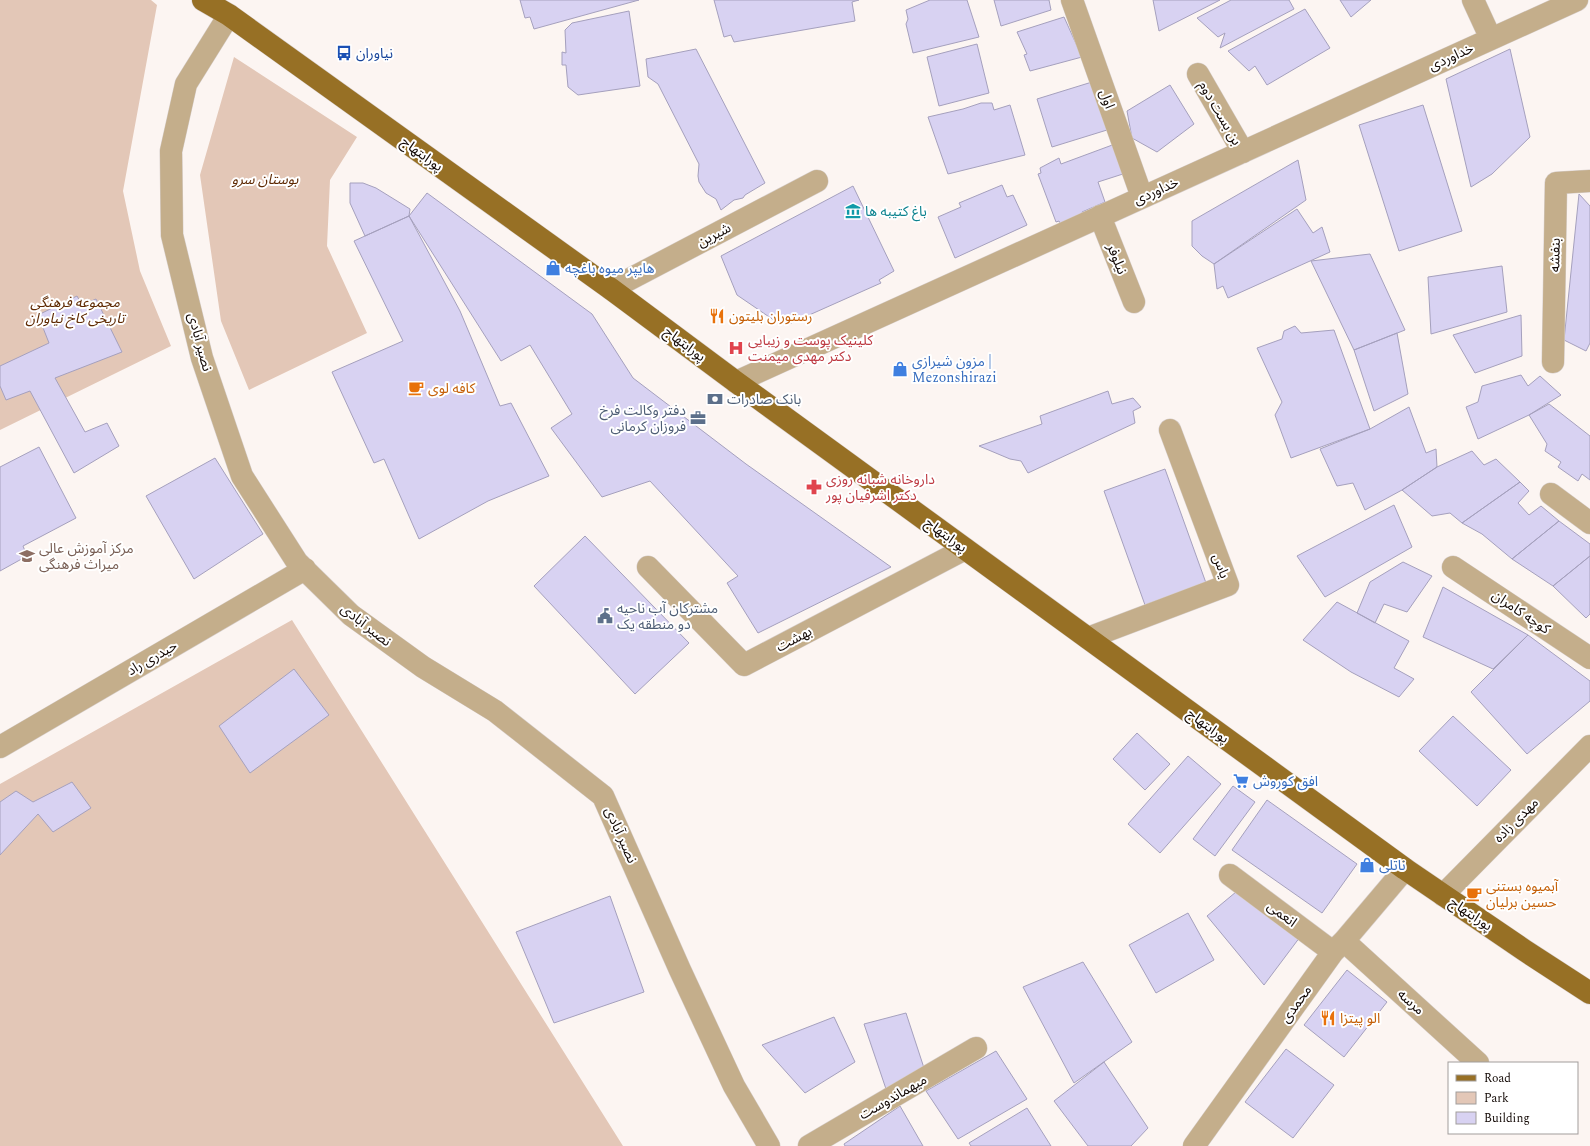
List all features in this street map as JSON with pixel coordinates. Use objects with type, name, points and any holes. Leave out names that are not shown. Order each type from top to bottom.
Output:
[{"type":"main road","name":"پورابتهاج","points":[[203,0],[222,7],[1405,869],[1590,993]]},
{"type":"street","name":"اول","points":[[1072,0],[1142,197]]},
{"type":"street","points":[[1473,0],[1491,39]]},
{"type":"street","name":"خداوردی","points":[[736,382],[1577,0]]},
{"type":"street","name":"نصیر آبادی","points":[[222,7],[186,84],[171,151],[172,235],[202,358],[242,476],[297,562],[351,615],[423,667],[495,711],[603,796],[680,970],[734,1086],[769,1146]]},
{"type":"street","name":"بن بست دوم","points":[[1198,74],[1243,152]]},
{"type":"street","name":"شیرین","points":[[611,289],[817,181]]},
{"type":"street","name":"بنفشه","points":[[1554,362],[1556,183],[1590,181]]},
{"type":"street","name":"نیلوفر","points":[[1100,216],[1134,302]]},
{"type":"street","name":"یاس","points":[[1088,638],[1228,585],[1170,430]]},
{"type":"street","points":[[1551,494],[1590,523]]},
{"type":"street","name":"بهشت","points":[[648,567],[744,665],[965,549]]},
{"type":"street","name":"کوچه کامران","points":[[1453,566],[1590,658]]},
{"type":"street","name":"حیدری راد","points":[[0,746],[305,569]]},
{"type":"street","name":"مهدی زاده","points":[[1443,895],[1590,746]]},
{"type":"street","name":"محمدی","points":[[1197,1145],[1339,946],[1405,869]]},
{"type":"street","name":"انعمی","points":[[1230,875],[1339,946]]},
{"type":"street","name":"مرسه","points":[[1339,946],[1477,1062]]},
{"type":"street","name":"میهماندوست","points":[[809,1146],[976,1048]]},
{"type":"green space","name":"مجموعه فرهنگی تاریخی کاخ نیاوران","points":[[0,0],[151,0],[157,5],[123,191],[140,271],[171,346],[0,430]]},
{"type":"green space","name":"بوستان سرو","points":[[234,57],[357,137],[330,180],[327,246],[367,333],[249,390],[221,321],[200,175]]},
{"type":"green space","points":[[292,620],[623,1146],[0,1146],[0,784]]},
{"type":"building","points":[[520,0],[639,0],[534,29],[530,17],[525,18]]},
{"type":"building","points":[[714,0],[859,0],[852,2],[855,21],[734,42],[731,35],[724,37]]},
{"type":"building","points":[[930,0],[967,0],[979,37],[913,53],[906,24],[908,19],[906,10]]},
{"type":"building","points":[[994,0],[1049,0],[1051,10],[1001,26]]},
{"type":"building","points":[[1153,0],[1220,0],[1159,31]]},
{"type":"building","points":[[1231,0],[1289,0],[1294,9],[1220,48],[1225,33],[1218,37],[1197,18]]},
{"type":"building","points":[[1340,0],[1371,0],[1351,17]]},
{"type":"building","points":[[1305,9],[1330,48],[1267,85],[1255,66],[1249,71],[1228,51]]},
{"type":"building","points":[[629,11],[640,86],[578,95],[568,87],[566,65],[562,65],[562,52],[566,53],[565,30],[572,23]]},
{"type":"building","points":[[1064,17],[1082,57],[1030,71],[1024,55],[1027,54],[1017,32]]},
{"type":"building","points":[[977,44],[989,93],[939,106],[927,57]]},
{"type":"building","points":[[696,49],[765,183],[745,195],[743,198],[734,200],[721,210],[716,199],[706,193],[699,182],[699,164],[658,84],[648,77],[646,59]]},
{"type":"building","points":[[1510,49],[1530,137],[1492,174],[1471,187],[1446,79]]},
{"type":"building","points":[[1092,82],[1107,130],[1052,147],[1037,99]]},
{"type":"building","points":[[1170,85],[1194,124],[1157,152],[1132,138],[1127,111]]},
{"type":"building","points":[[981,103],[992,103],[994,110],[1010,105],[1025,155],[948,174],[928,117],[963,109]]},
{"type":"building","points":[[1423,105],[1462,231],[1399,251],[1359,125]]},
{"type":"building","points":[[1115,144],[1126,173],[1098,182],[1105,202],[1082,212],[1084,216],[1061,225],[1059,221],[1056,222],[1038,174],[1041,173],[1040,168],[1059,158],[1061,164]]},
{"type":"building","points":[[1298,160],[1306,200],[1214,264],[1202,256],[1192,246],[1192,221]]},
{"type":"building","points":[[350,183],[363,183],[376,188],[410,209],[409,216],[365,236],[350,203]]},
{"type":"building","points":[[1002,185],[1007,197],[1013,195],[1027,225],[955,258],[938,217],[961,207],[959,203]]},
{"type":"building","points":[[853,186],[894,271],[879,280],[881,283],[789,324],[784,318],[778,323],[737,295],[721,256]]},
{"type":"building","points":[[427,193],[592,314],[633,378],[746,464],[891,567],[758,633],[727,583],[738,576],[650,481],[602,497],[551,428],[572,414],[530,345],[501,361],[409,216]]},
{"type":"building","points":[[1579,194],[1590,206],[1590,343],[1586,351],[1564,340]]},
{"type":"building","points":[[1297,209],[1313,233],[1322,227],[1330,252],[1228,298],[1223,286],[1217,289],[1214,264]]},
{"type":"building","name":"کافه لوی","points":[[409,216],[460,311],[500,406],[511,403],[549,476],[488,501],[419,539],[384,459],[374,463],[332,372],[403,341],[354,241]]},
{"type":"building","points":[[1370,254],[1405,330],[1354,350],[1311,261]]},
{"type":"building","points":[[1502,266],[1507,312],[1431,334],[1428,277]]},
{"type":"building","points":[[77,296],[82,305],[96,299],[122,352],[55,378],[85,432],[107,423],[119,446],[74,473],[30,391],[6,400],[0,386],[0,366],[49,343],[38,315]]},
{"type":"building","points":[[1521,315],[1522,356],[1475,373],[1453,335]]},
{"type":"building","points":[[1295,326],[1301,333],[1334,330],[1370,429],[1291,458],[1275,415],[1282,402],[1257,348],[1282,339],[1284,331]]},
{"type":"building","points":[[1397,333],[1408,394],[1374,411],[1354,350]]},
{"type":"building","points":[[1521,375],[1528,386],[1540,376],[1561,395],[1529,415],[1478,439],[1466,407],[1478,402],[1482,386]]},
{"type":"building","points":[[1108,391],[1112,404],[1133,398],[1141,407],[1133,411],[1135,423],[1028,473],[1021,461],[1010,459],[979,446],[1042,424],[1040,416]]},
{"type":"building","points":[[1549,404],[1590,436],[1590,480],[1582,474],[1578,481],[1558,467],[1561,462],[1545,451],[1547,444],[1529,415]]},
{"type":"building","points":[[1409,407],[1426,453],[1436,449],[1437,467],[1402,490],[1365,510],[1353,483],[1337,486],[1320,449],[1370,429]]},
{"type":"building","points":[[39,447],[76,518],[23,546],[27,556],[0,571],[0,467]]},
{"type":"building","points":[[1472,451],[1484,465],[1496,459],[1520,482],[1462,523],[1450,513],[1432,516],[1402,490],[1437,467]]},
{"type":"building","points":[[215,458],[263,534],[194,579],[146,496]]},
{"type":"building","points":[[1165,469],[1206,583],[1145,605],[1104,491]]},
{"type":"building","points":[[1520,482],[1529,491],[1518,503],[1529,515],[1541,506],[1559,521],[1512,559],[1482,534],[1462,523]]},
{"type":"building","points":[[1394,505],[1412,547],[1325,597],[1297,556]]},
{"type":"building","points":[[1559,521],[1590,544],[1590,556],[1553,586],[1512,559]]},
{"type":"building","points":[[585,536],[689,643],[635,694],[534,586]]},
{"type":"building","points":[[1590,556],[1590,614],[1586,618],[1553,586]]},
{"type":"building","points":[[1403,562],[1432,576],[1407,612],[1384,604],[1375,623],[1357,613],[1370,582]]},
{"type":"building","points":[[1443,587],[1528,635],[1493,669],[1423,637]]},
{"type":"building","points":[[1337,602],[1409,641],[1394,668],[1414,679],[1399,697],[1351,672],[1303,640]]},
{"type":"building","points":[[1528,635],[1590,681],[1590,701],[1527,754],[1471,692]]},
{"type":"building","points":[[294,669],[329,715],[250,773],[219,726]]},
{"type":"building","points":[[1453,716],[1511,770],[1477,806],[1419,751]]},
{"type":"building","points":[[1137,733],[1170,764],[1145,790],[1113,759]]},
{"type":"building","points":[[1188,756],[1221,784],[1160,853],[1128,824]]},
{"type":"building","points":[[72,782],[91,808],[53,832],[38,814],[0,855],[0,802],[16,791],[33,802]]},
{"type":"building","points":[[1233,786],[1255,802],[1215,856],[1193,839]]},
{"type":"building","points":[[1267,800],[1357,864],[1322,913],[1232,850]]},
{"type":"building","points":[[1242,887],[1303,933],[1264,985],[1207,916]]},
{"type":"building","points":[[610,896],[644,992],[554,1023],[516,932]]},
{"type":"building","points":[[1188,913],[1214,960],[1156,993],[1129,945]]},
{"type":"building","points":[[1083,962],[1132,1042],[1074,1083],[1023,987]]},
{"type":"building","points":[[1347,970],[1387,1002],[1344,1057],[1304,1025]]},
{"type":"building","points":[[906,1013],[925,1071],[886,1089],[864,1024]]},
{"type":"building","points":[[834,1017],[855,1062],[805,1093],[762,1045]]},
{"type":"building","points":[[1286,1049],[1334,1085],[1293,1138],[1245,1102]]},
{"type":"building","points":[[996,1051],[1027,1099],[958,1139],[926,1091]]},
{"type":"building","points":[[1104,1062],[1148,1128],[1131,1146],[1088,1146],[1054,1101]]},
{"type":"building","points":[[900,1106],[923,1146],[845,1146],[844,1144]]},
{"type":"building","points":[[1027,1108],[1051,1146],[971,1146],[969,1143]]},
{"type":"place","name":"نیاوران","points":[[344,53]]},
{"type":"place","name":"باغ کتیبه ها","points":[[853,211]]},
{"type":"place","name":"هایپر میوه باغچه","points":[[553,268]]},
{"type":"place","name":"رستوران بلیتون","points":[[717,316]]},
{"type":"place","name":"کلینیک پوست و زیبایی دکتر مهدی میمنت","points":[[736,348]]},
{"type":"place","name":"مزون شيرازی | Mezonshirazi","points":[[900,369]]},
{"type":"place","name":"کافه لوی","points":[[416,388]]},
{"type":"place","name":"بانک صادرات","points":[[715,399]]},
{"type":"place","name":"دفتر وکالت فرخ فروزان کرمانی","points":[[698,418]]},
{"type":"place","name":"داروخانه شبانه روزی دکتر اشرفیان پور","points":[[814,487]]},
{"type":"place","name":"مرکز آموزش عالی میراث فرهنگی","points":[[27,556]]},
{"type":"place","name":"مشترکان آب ناحیه دو منطقه یک","points":[[605,616]]},
{"type":"place","name":"افق کوروش","points":[[1241,781]]},
{"type":"place","name":"ناتلی","points":[[1367,865]]},
{"type":"place","name":"آبمیوه بستنی حسین برلیان","points":[[1474,894]]},
{"type":"place","name":"الو پیتزا","points":[[1328,1018]]}]
